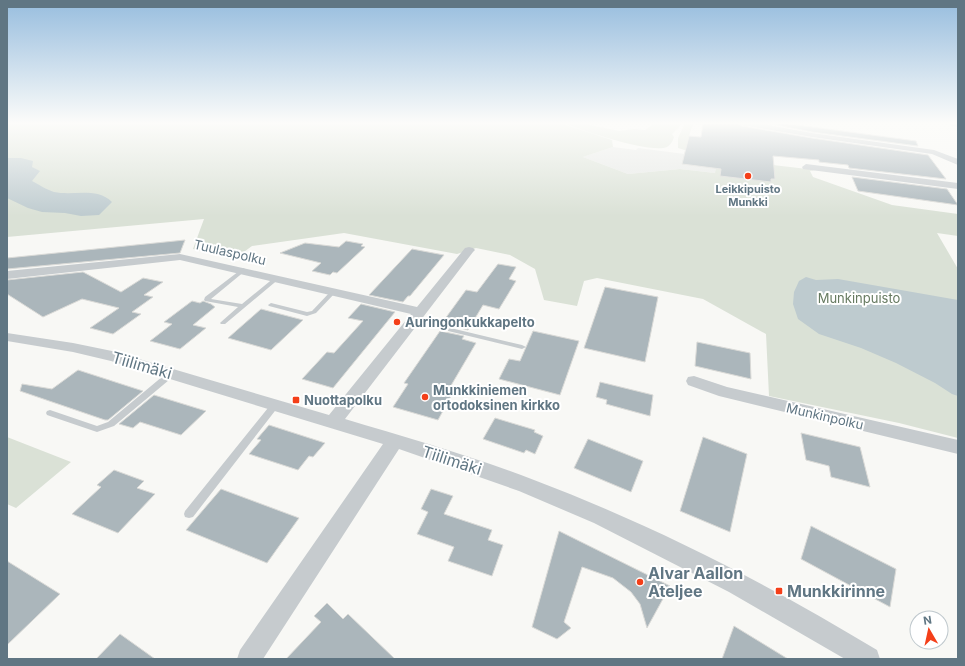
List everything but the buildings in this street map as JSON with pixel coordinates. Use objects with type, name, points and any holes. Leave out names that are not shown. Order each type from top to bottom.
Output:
[{"type":"street","points":[[939,154],[958,162]]},
{"type":"street","points":[[806,167],[958,186]]},
{"type":"street","points":[[334,422],[469,250]]},
{"type":"street","name":"Tuulaspolku","points":[[7,275],[180,256],[333,292],[416,317]]},
{"type":"street","name":"Tiilimäki","points":[[7,337],[67,346],[103,354],[172,373],[334,422],[508,478],[630,530],[758,595],[868,659]]},
{"type":"street","name":"Munkinpolku","points":[[694,381],[732,394],[958,446]]},
{"type":"street","points":[[249,659],[394,442]]},
{"type":"lane","points":[[243,270],[208,297],[207,300],[243,306]]},
{"type":"lane","points":[[223,323],[278,278]]},
{"type":"lane","points":[[271,304],[310,314],[314,312],[333,292]]},
{"type":"lane","points":[[416,317],[522,347]]},
{"type":"lane","points":[[50,414],[97,429],[112,424],[172,373]]},
{"type":"lane","points":[[189,514],[275,405]]},
{"type":"shaded area","points":[[592,154],[685,154],[755,163],[715,173],[680,169],[628,174],[583,157]]},
{"type":"shaded area","points":[[7,158],[21,158],[33,161],[32,167],[40,171],[32,181],[51,191],[61,193],[92,193],[106,197],[112,202],[99,215],[81,216],[65,213],[42,212],[28,208],[7,198]]},
{"type":"shaded area","points":[[806,277],[816,280],[838,279],[958,300],[958,396],[896,363],[861,348],[819,334],[798,319],[793,304],[794,292],[799,281]]},
{"type":"green space","name":"Munkinpuisto","points":[[7,154],[592,154],[583,157],[628,174],[680,169],[715,173],[717,164],[755,163],[816,170],[810,171],[813,177],[892,205],[958,214],[958,236],[937,233],[958,269],[958,438],[899,423],[769,396],[766,334],[703,299],[597,278],[584,281],[577,306],[544,300],[535,269],[510,255],[476,248],[457,254],[344,233],[252,246],[233,260],[193,249],[204,219],[7,237]]},
{"type":"green space","points":[[7,437],[71,462],[16,508],[7,504]]},
{"type":"place","name":"Leikkipuisto Munkki","points":[[748,176]]},
{"type":"place","name":"Auringonkukkapelto","points":[[397,322]]},
{"type":"place","name":"Munkkiniemen ortodoksinen kirkko","points":[[425,397]]},
{"type":"place","name":"Nuottapolku","points":[[296,400]]},
{"type":"place","name":"Alvar Aallon Ateljee","points":[[640,582]]},
{"type":"place","name":"Munkkirinne","points":[[779,591]]}]
